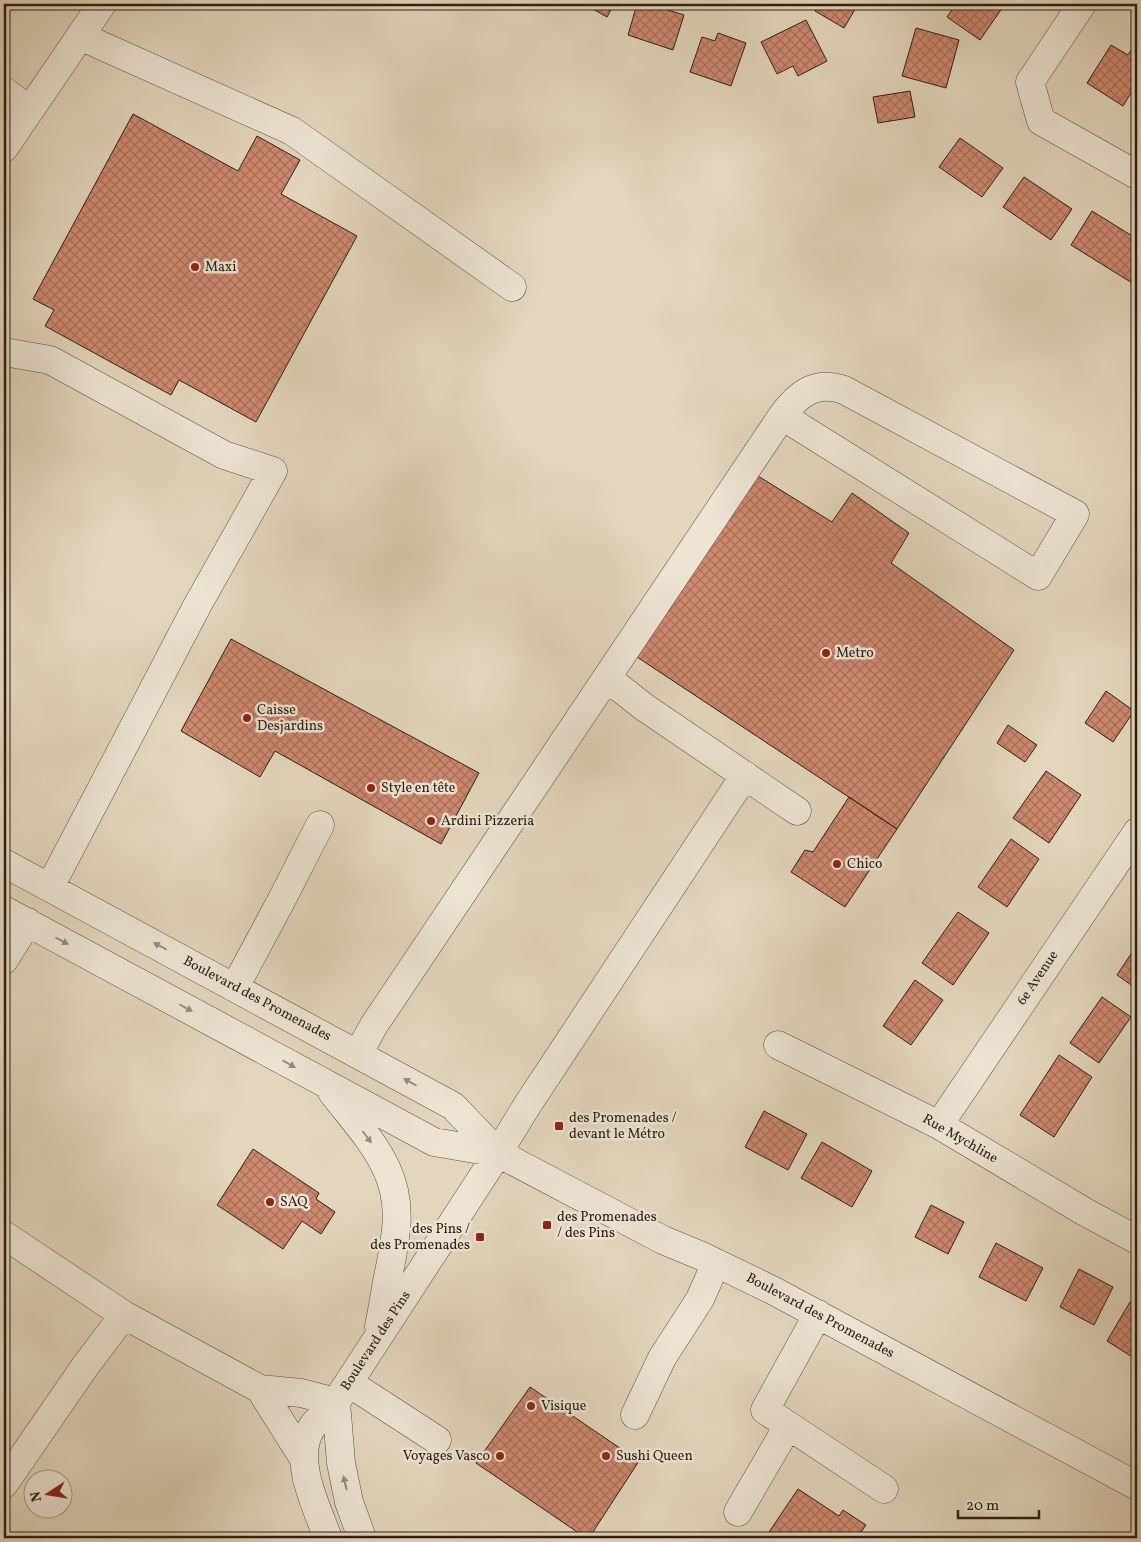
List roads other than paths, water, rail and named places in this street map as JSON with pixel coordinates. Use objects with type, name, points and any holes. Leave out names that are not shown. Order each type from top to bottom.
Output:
[{"type":"street","points":[[4,148],[102,4]]},
{"type":"street","points":[[1082,4],[1030,82],[1041,121],[1137,175]]},
{"type":"street","points":[[80,36],[292,131],[512,287]]},
{"type":"street","points":[[4,91],[29,110]]},
{"type":"street","points":[[4,352],[50,360],[224,455],[273,471],[197,606],[50,888]]},
{"type":"street","points":[[358,1054],[374,1025],[782,416],[800,396],[812,389],[824,386],[833,386],[844,390],[1075,514],[1038,576],[782,416]]},
{"type":"street","points":[[607,678],[644,707],[797,810]]},
{"type":"street","name":"Boulevard des Pins","points":[[328,1538],[311,1493],[304,1459],[305,1445],[312,1426],[342,1392],[528,1104],[745,775]]},
{"type":"street","points":[[235,987],[320,825]]},
{"type":"street","name":"6e Avenue","points":[[939,1125],[1137,832]]},
{"type":"street","name":"Boulevard des Promenades","points":[[4,862],[453,1106],[498,1152],[663,1240],[774,1290],[1137,1486]]},
{"type":"street","name":"Boulevard des Promenades","points":[[4,910],[434,1142],[498,1152]]},
{"type":"street","points":[[4,960],[28,922]]},
{"type":"street","name":"Rue Mychline","points":[[778,1046],[939,1125],[1085,1212],[1137,1240]]},
{"type":"street","points":[[326,1084],[373,1146],[388,1171],[393,1187],[397,1237],[377,1339]]},
{"type":"street","points":[[4,1234],[124,1315],[260,1389],[301,1393],[342,1392],[437,1440]]},
{"type":"street","points":[[635,1415],[662,1358],[700,1298],[716,1263]]},
{"type":"street","points":[[818,1314],[765,1410],[884,1488]]},
{"type":"street","points":[[4,1484],[86,1365],[124,1315]]},
{"type":"street","points":[[260,1389],[304,1459]]},
{"type":"street","points":[[342,1392],[339,1451],[344,1481],[362,1538]]},
{"type":"street","points":[[738,1512],[788,1426]]},
{"type":"place","name":"Maxi","points":[[195,267]]},
{"type":"place","name":"Metro","points":[[826,653]]},
{"type":"place","name":"Caisse Desjardins","points":[[247,718]]},
{"type":"place","name":"Style en tête","points":[[371,788]]},
{"type":"place","name":"Ardini Pizzeria","points":[[431,821]]},
{"type":"place","name":"Chico","points":[[837,864]]},
{"type":"place","name":"des Promenades / devant le Métro","points":[[559,1126]]},
{"type":"place","name":"SAQ","points":[[270,1202]]},
{"type":"place","name":"des Promenades / des Pins","points":[[547,1225]]},
{"type":"place","name":"des Pins / des Promenades","points":[[480,1237]]},
{"type":"place","name":"Visique","points":[[531,1406]]},
{"type":"place","name":"Voyages Vasco","points":[[500,1456]]},
{"type":"place","name":"Sushi Queen","points":[[606,1456]]}]
